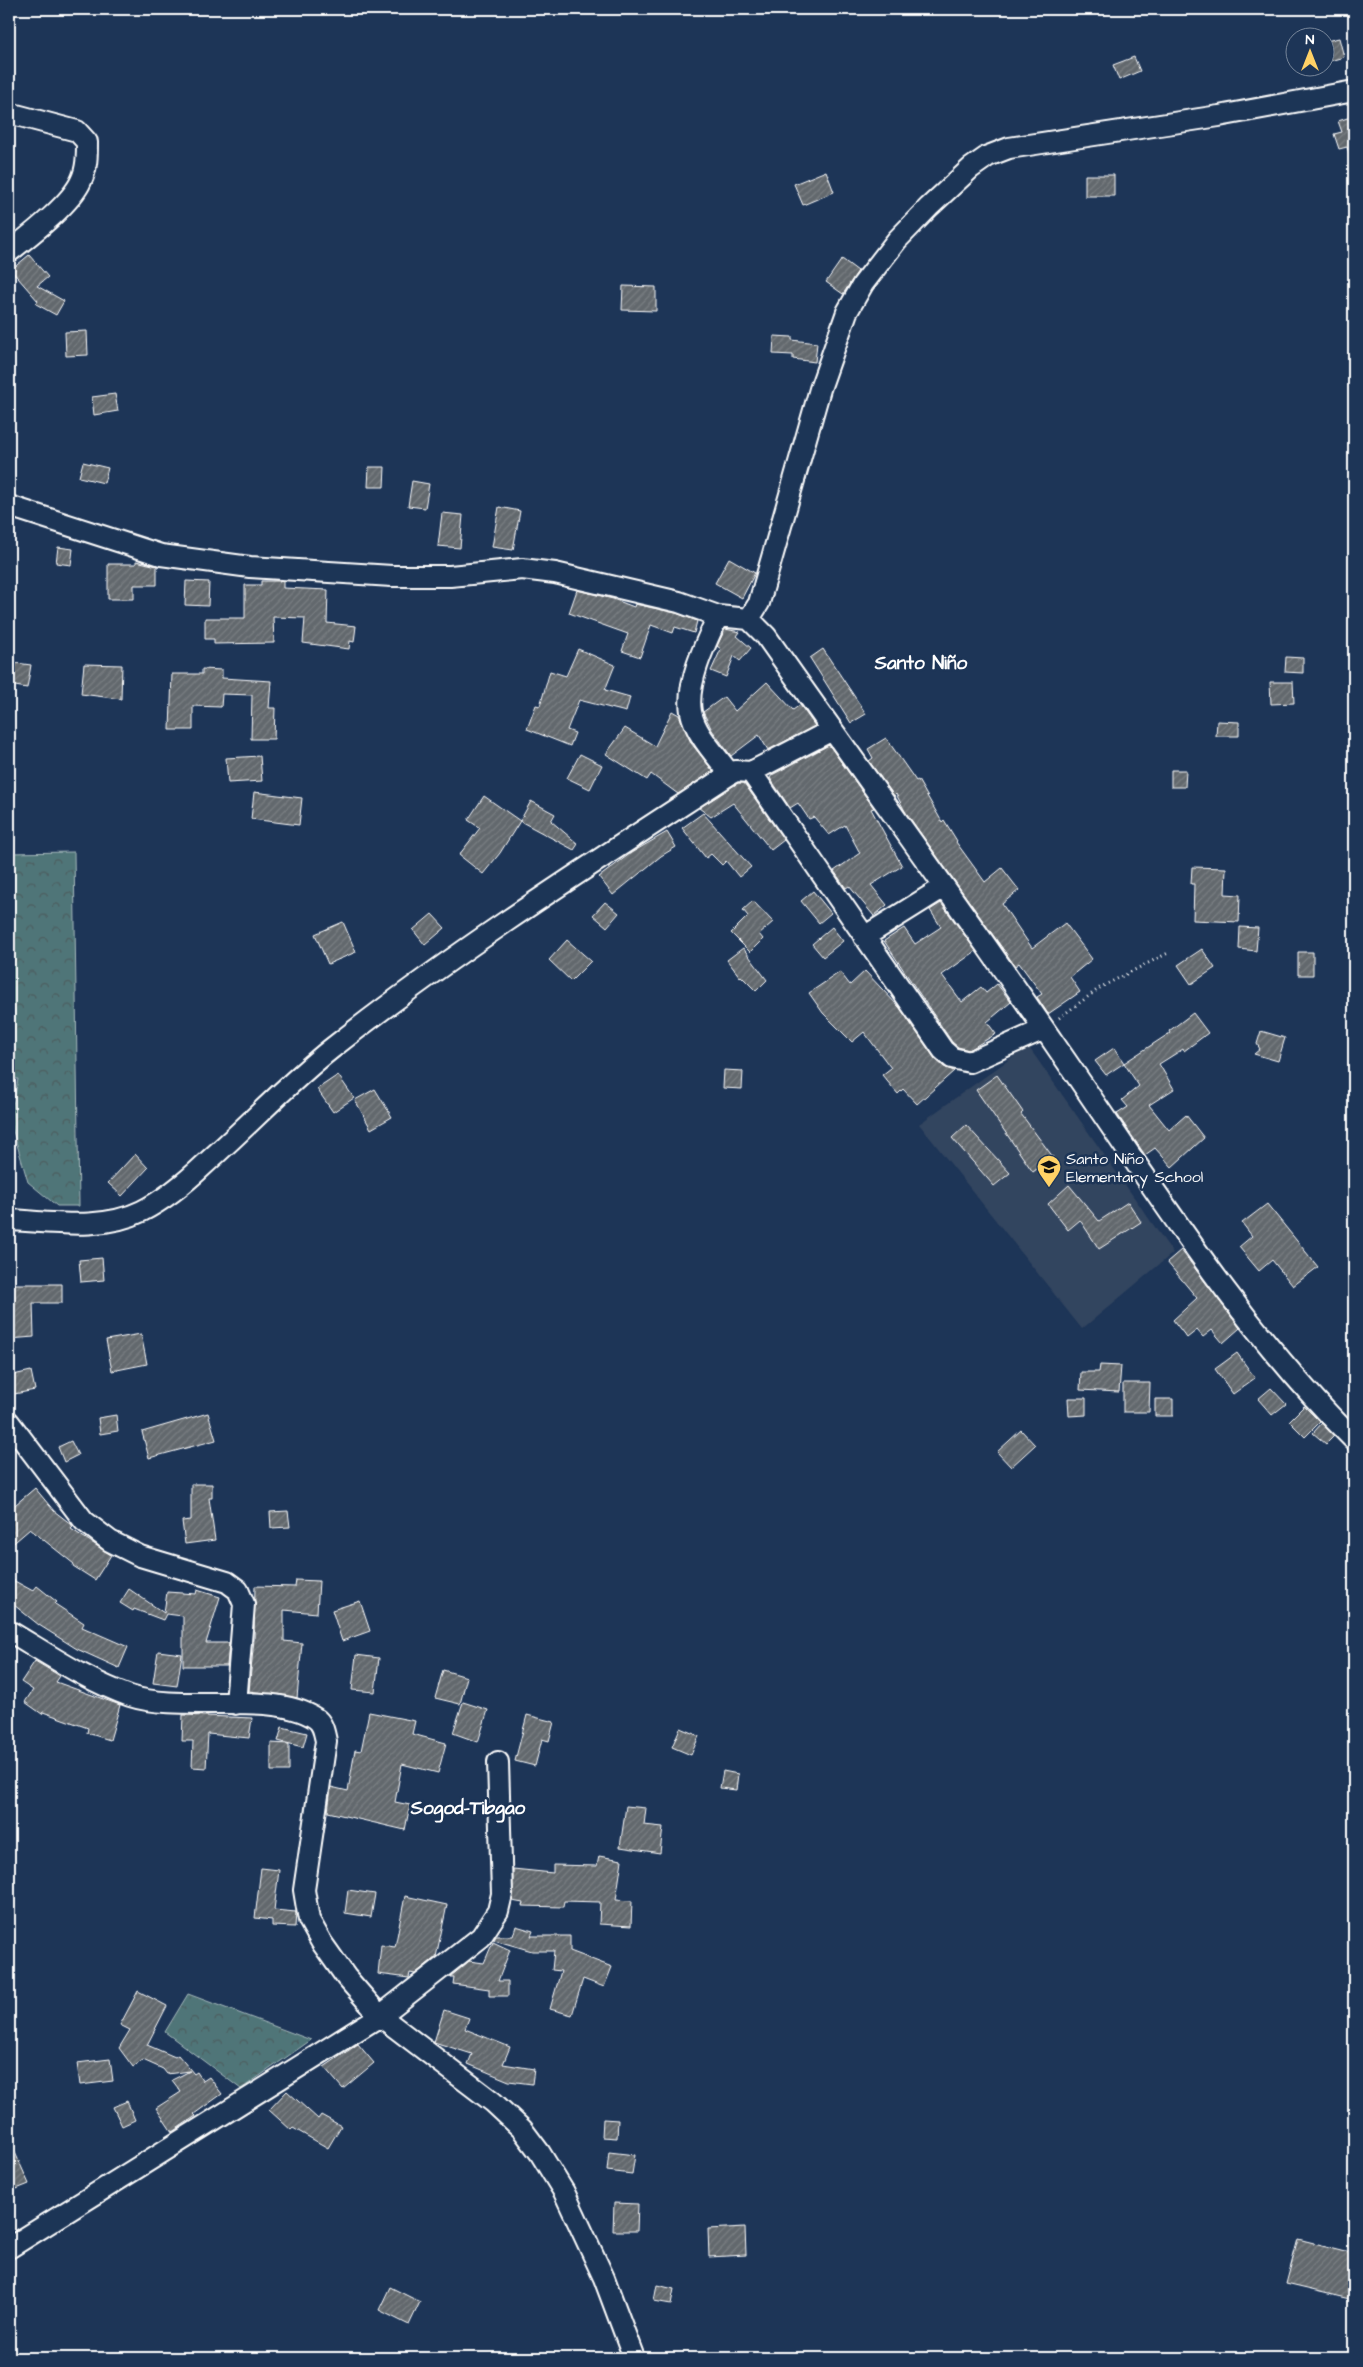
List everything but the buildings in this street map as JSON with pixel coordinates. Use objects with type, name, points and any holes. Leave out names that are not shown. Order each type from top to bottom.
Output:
[{"type":"street","points":[[749,619],[758,603],[820,389],[848,312],[863,284],[897,240],[970,168],[988,156],[1009,148],[1219,116],[1354,91]]},
{"type":"street","points":[[9,113],[78,131],[87,142],[87,162],[81,181],[66,202],[9,252]]},
{"type":"street","points":[[9,506],[161,555],[250,567],[392,576],[450,576],[522,569],[555,572],[650,594],[718,616],[749,619],[766,636],[944,887],[1207,1265],[1276,1356],[1354,1440]]},
{"type":"street","points":[[718,616],[704,645],[691,690],[691,712],[700,731],[730,774]]},
{"type":"street","points":[[9,1220],[85,1224],[116,1220],[141,1212],[166,1197],[234,1139],[326,1053],[390,1002],[584,869],[730,774],[736,771],[751,772],[832,730]]},
{"type":"street","points":[[751,772],[943,1050],[952,1058],[970,1062],[1044,1029]]},
{"type":"street","points":[[864,937],[944,887]]},
{"type":"street","points":[[9,1422],[84,1521],[110,1541],[140,1556],[227,1582],[238,1590],[244,1604],[236,1704]]},
{"type":"street","points":[[9,1631],[93,1680],[131,1696],[173,1704],[236,1704],[285,1708],[302,1712],[315,1718],[322,1724],[326,1741],[304,1890],[309,1920],[322,1943],[346,1977],[380,2016],[493,2102],[522,2129],[540,2153],[564,2192],[604,2278],[634,2358]]},
{"type":"street","points":[[9,2248],[380,2016],[465,1952],[481,1937],[498,1911],[502,1894],[498,1762]]},
{"type":"path","points":[[1044,1029],[1101,987],[1170,952]]},
{"type":"shaded area","name":"Santo Niño Elementary School","points":[[1028,1046],[1173,1253],[1082,1329],[919,1124]]},
{"type":"green space","points":[[74,852],[79,1206],[57,1206],[28,1182],[10,1121],[18,1079],[9,1079],[9,853]]},
{"type":"green space","points":[[188,1994],[311,2040],[241,2089],[165,2032]]},
{"type":"place","name":"Santo Niño Elementary School","points":[[1049,1188]]},
{"type":"district","name":"Santo Niño","points":[[921,662]]},
{"type":"district","name":"Sogod-Tibgao","points":[[468,1807]]}]
